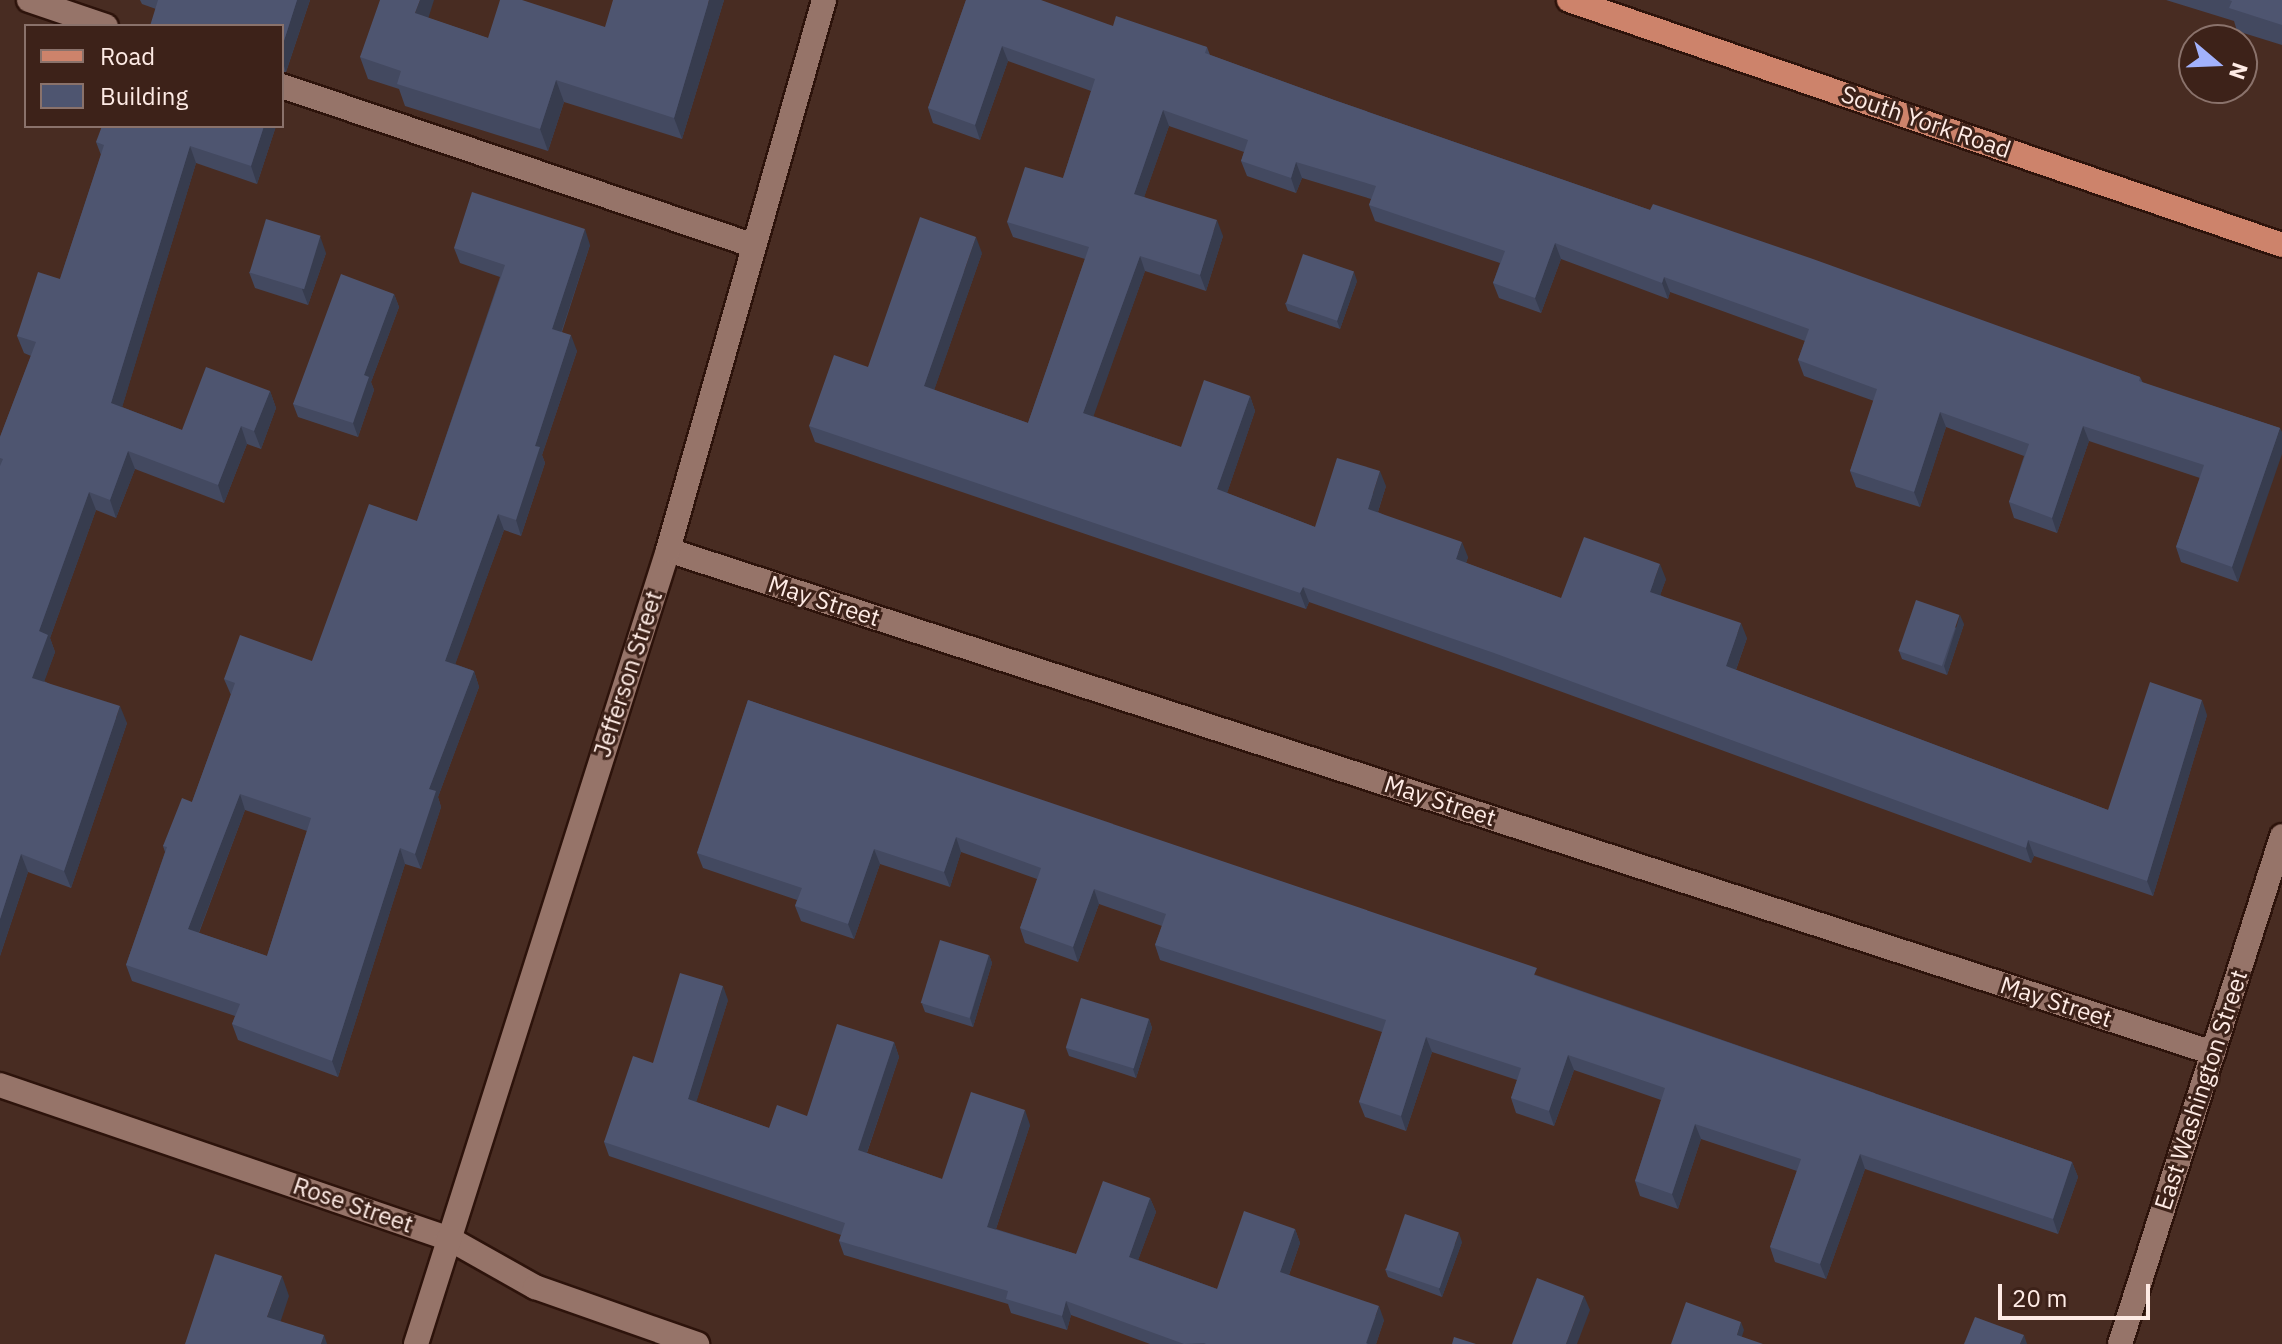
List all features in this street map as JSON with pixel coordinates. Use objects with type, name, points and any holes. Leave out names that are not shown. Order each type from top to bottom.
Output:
[{"type":"main road","name":"South York Road","points":[[1569,0],[2282,245]]},
{"type":"street","points":[[29,0],[100,24]]},
{"type":"street","name":"Jefferson Street","points":[[416,1344],[668,550],[824,0]]},
{"type":"street","points":[[284,87],[754,246]]},
{"type":"street","name":"May Street","points":[[668,550],[2213,1053]]},
{"type":"street","name":"East Washington Street","points":[[2120,1344],[2282,836]]},
{"type":"street","name":"Rose Street","points":[[0,1085],[448,1238],[535,1287],[697,1344]]},
{"type":"building","points":[[158,0],[297,0],[284,41],[284,24],[151,24]]},
{"type":"building","points":[[380,0],[420,0],[415,13],[488,38],[500,0],[522,0],[605,27],[613,0],[709,0],[674,118],[556,80],[540,129],[397,84],[401,71],[360,57]]},
{"type":"building","points":[[966,0],[1041,0],[1113,26],[1116,16],[1207,47],[1205,53],[1334,100],[1650,210],[1653,204],[1813,259],[2140,377],[2139,381],[2280,428],[2232,567],[2176,547],[2204,465],[2083,426],[2052,518],[2009,502],[2029,444],[1940,412],[1914,492],[1850,471],[1877,389],[1798,360],[1809,329],[1664,277],[1662,283],[1555,243],[1535,298],[1493,283],[1505,251],[1369,205],[1376,186],[1296,162],[1291,178],[1241,161],[1248,140],[1163,110],[1134,194],[1217,220],[1200,275],[1140,256],[1083,413],[1181,447],[1204,380],[1250,396],[1217,489],[1315,527],[1337,458],[1380,471],[1368,509],[1462,542],[1456,559],[1561,598],[1584,537],[1660,564],[1650,592],[1741,623],[1726,666],[2108,810],[2150,682],[2202,700],[2147,881],[2028,840],[2026,848],[1494,653],[1303,587],[1300,593],[809,426],[834,355],[868,367],[920,217],[976,237],[924,386],[1028,423],[1089,247],[1007,222],[1025,167],[1063,178],[1095,79],[1002,46],[975,125],[928,108]]},
{"type":"building","points":[[2229,0],[2282,0],[2282,25],[2229,8],[2232,1]]},
{"type":"building","points":[[101,128],[263,128],[251,166],[190,146],[111,403],[182,430],[206,367],[270,391],[254,431],[241,426],[218,485],[128,451],[110,500],[89,492],[39,631],[48,635],[32,678],[120,706],[64,871],[21,854],[0,919],[0,466],[3,459],[0,458],[0,437],[36,342],[17,336],[38,272],[60,279],[104,145],[96,142]]},
{"type":"building","points":[[472,192],[585,229],[552,329],[571,335],[535,446],[540,447],[516,520],[498,514],[445,661],[474,671],[429,789],[436,791],[415,854],[400,848],[332,1061],[232,1024],[240,1004],[126,965],[167,847],[163,846],[182,798],[192,802],[235,683],[224,679],[240,635],[312,661],[369,504],[417,521],[505,265],[454,248]],"holes":[[[240,794],[311,818],[267,956],[188,929]]]},
{"type":"building","points":[[266,219],[321,236],[304,289],[250,273]]},
{"type":"building","points":[[1303,254],[1354,272],[1337,321],[1286,303]]},
{"type":"building","points":[[341,274],[394,294],[364,375],[369,377],[353,423],[293,404]]},
{"type":"building","points":[[1916,600],[1959,615],[1942,666],[1898,651]]},
{"type":"building","points":[[748,700],[1537,968],[1534,975],[2072,1162],[2053,1219],[1860,1154],[1820,1264],[1770,1247],[1801,1159],[1695,1124],[1672,1194],[1635,1181],[1665,1088],[1568,1055],[1549,1111],[1511,1098],[1521,1068],[1426,1037],[1401,1116],[1359,1102],[1386,1020],[1155,945],[1166,914],[1094,889],[1073,947],[1020,928],[1041,868],[956,837],[944,872],[874,849],[848,924],[795,906],[802,888],[697,853]]},
{"type":"building","points":[[940,940],[989,955],[969,1018],[921,1003]]},
{"type":"building","points":[[680,973],[723,986],[688,1099],[769,1128],[777,1105],[807,1116],[837,1024],[894,1042],[858,1150],[942,1179],[971,1092],[1025,1110],[987,1227],[1076,1254],[1103,1181],[1150,1198],[1129,1257],[1217,1289],[1244,1211],[1295,1229],[1280,1272],[1379,1306],[1368,1344],[1184,1344],[1066,1301],[1062,1316],[1006,1299],[1008,1291],[839,1241],[845,1223],[604,1142],[633,1056],[653,1063]]},
{"type":"building","points":[[1081,998],[1149,1019],[1134,1068],[1066,1048]]},
{"type":"building","points":[[1405,1214],[1459,1233],[1440,1288],[1386,1270]]},
{"type":"building","points":[[215,1254],[282,1276],[267,1317],[324,1335],[321,1344],[185,1344]]},
{"type":"building","points":[[1537,1278],[1584,1296],[1566,1344],[1512,1344]]},
{"type":"building","points":[[1686,1302],[1741,1322],[1737,1335],[1763,1344],[1671,1344]]},
{"type":"building","points":[[1975,1317],[2024,1335],[2020,1344],[1964,1344]]},
{"type":"building","points":[[1454,1337],[1476,1344],[1452,1344]]}]
